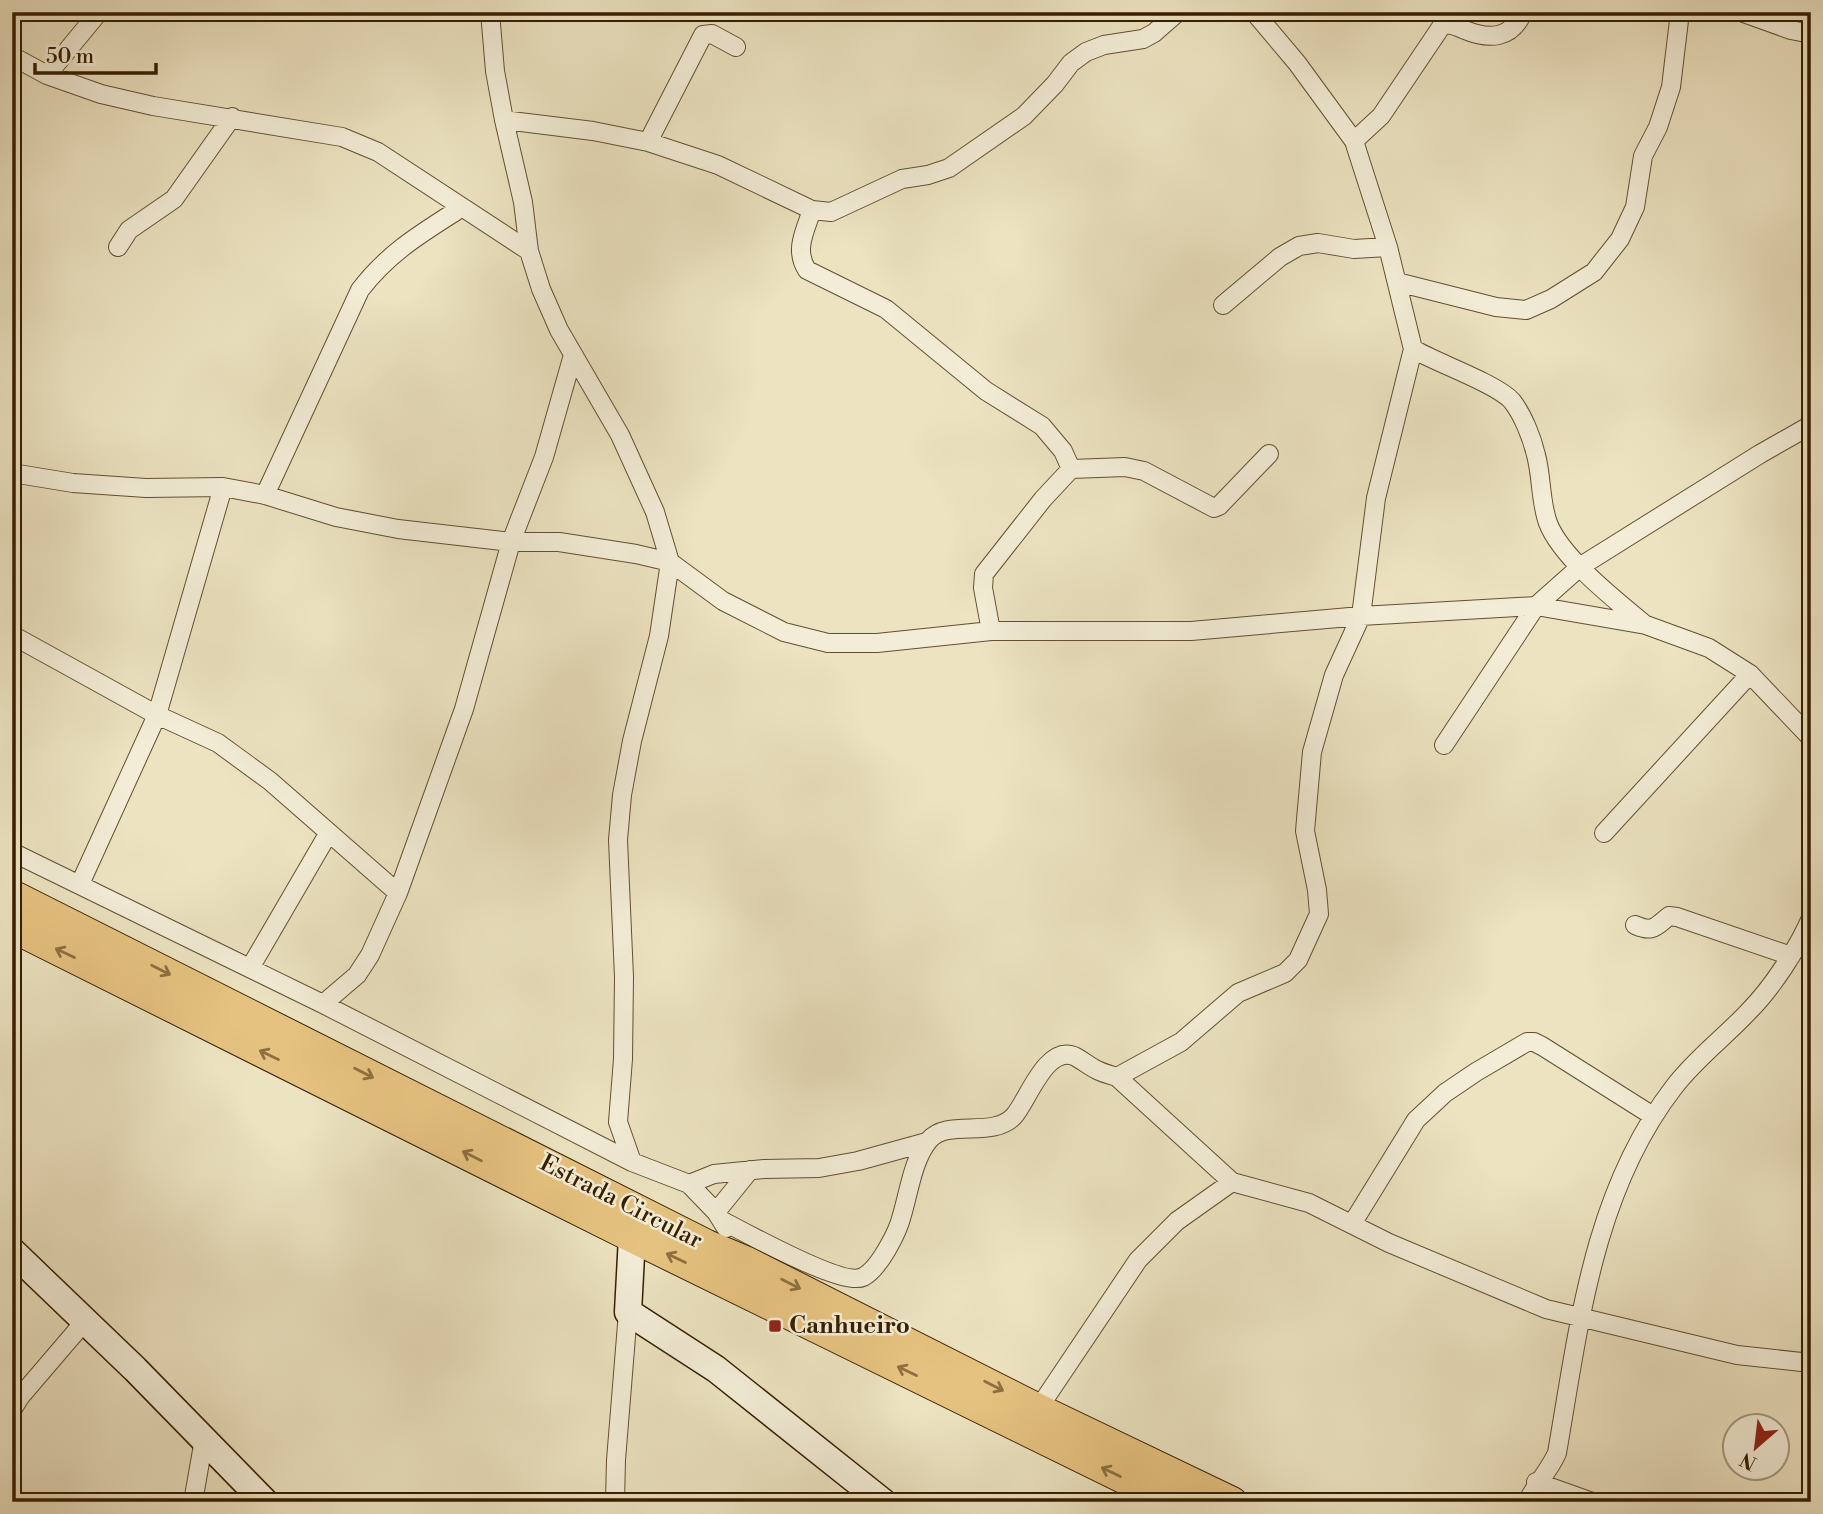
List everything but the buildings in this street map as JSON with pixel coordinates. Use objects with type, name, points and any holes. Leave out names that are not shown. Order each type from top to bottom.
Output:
[{"type":"main road","name":"Estrada Circular","points":[[12,895],[695,1239],[746,1261],[1038,1409],[1232,1502]]},
{"type":"main road","name":"Estrada Circular","points":[[12,927],[632,1237],[1172,1502]]},
{"type":"street","points":[[47,75],[99,12]]},
{"type":"street","points":[[490,12],[503,120],[523,202],[529,251],[541,289],[573,355],[620,435],[654,512],[670,562],[660,636],[632,741],[622,795],[618,840],[624,977],[623,1059],[618,1122],[632,1162]]},
{"type":"street","points":[[503,120],[593,131],[648,142],[718,165],[812,210],[831,212],[902,179],[949,168],[1024,116],[1071,63],[1086,52],[1104,45],[1143,38],[1154,33],[1178,12]]},
{"type":"street","points":[[1117,1076],[1181,1042],[1238,993],[1285,973],[1298,960],[1319,914],[1305,831],[1312,752],[1334,675],[1361,616],[1376,498],[1413,349],[1388,247],[1354,141],[1297,63],[1254,12]]},
{"type":"street","points":[[1354,141],[1381,116],[1443,24],[1452,23],[1486,37],[1498,36],[1510,31],[1523,12]]},
{"type":"street","points":[[1397,282],[1496,307],[1526,310],[1551,299],[1594,272],[1620,239],[1634,207],[1643,156],[1658,127],[1671,87],[1680,12]]},
{"type":"street","points":[[1741,12],[1811,34]]},
{"type":"street","points":[[648,142],[703,35],[712,34],[736,47]]},
{"type":"street","points":[[12,56],[47,75],[101,94],[153,106],[342,137],[378,152],[529,251]]},
{"type":"street","points":[[118,247],[129,230],[174,199],[232,117]]},
{"type":"street","points":[[265,495],[360,290],[376,268],[401,247],[461,208]]},
{"type":"street","points":[[812,210],[799,251],[807,270],[887,309],[986,391],[1042,426],[1063,451],[1071,469]]},
{"type":"street","points":[[1223,305],[1280,257],[1299,246],[1318,243],[1354,249],[1388,247]]},
{"type":"street","points":[[1413,349],[1492,387],[1511,401],[1524,423],[1536,455],[1548,522],[1558,544],[1614,599],[1646,625]]},
{"type":"street","points":[[323,1004],[357,975],[370,956],[398,893],[464,709],[511,541],[544,457],[573,355]]},
{"type":"street","points":[[1444,746],[1536,606],[1581,566],[1811,425]]},
{"type":"street","points":[[991,631],[983,588],[984,574],[1043,499],[1071,469],[1125,467],[1144,471],[1214,508],[1269,454]]},
{"type":"street","points":[[12,473],[73,483],[146,488],[223,487],[265,495],[336,517],[398,529],[511,541],[559,542],[636,554],[670,562],[723,601],[785,632],[828,643],[877,643],[991,631],[1191,631],[1361,616],[1536,606],[1646,625],[1709,648],[1749,674],[1811,738]]},
{"type":"street","points":[[80,884],[157,715],[223,487]]},
{"type":"street","points":[[12,635],[157,715],[218,743],[270,781],[398,893]]},
{"type":"street","points":[[1604,833],[1749,674]]},
{"type":"street","points":[[250,968],[328,834]]},
{"type":"street","points":[[12,852],[323,1004],[632,1162],[689,1184],[718,1216],[746,1261]]},
{"type":"street","points":[[1635,925],[1645,930],[1651,929],[1669,916],[1676,917],[1791,956]]},
{"type":"street","points":[[1527,1502],[1536,1482],[1550,1469],[1557,1453],[1586,1284],[1598,1240],[1622,1173],[1653,1116],[1675,1085],[1716,1041],[1751,1010],[1791,956],[1811,918]]},
{"type":"street","points":[[1352,1224],[1416,1120],[1455,1086],[1527,1042],[1542,1046],[1653,1116]]},
{"type":"street","points":[[718,1216],[820,1269],[849,1279],[863,1277],[878,1262],[895,1237],[927,1142],[934,1135],[949,1130],[997,1126],[1012,1118],[1043,1070],[1054,1059],[1065,1054],[1097,1070],[1117,1076],[1220,1174],[1232,1182],[1309,1203],[1388,1243],[1546,1309],[1737,1355],[1811,1363]]},
{"type":"street","points":[[595,1143],[618,1122]]},
{"type":"street","points":[[689,1184],[714,1174],[819,1168],[858,1161],[927,1142]]},
{"type":"street","points":[[718,1216],[750,1170]]},
{"type":"street","points":[[1038,1409],[1138,1260],[1177,1220],[1232,1182]]},
{"type":"street","points":[[615,1502],[632,1237]]},
{"type":"street","points":[[12,1251],[265,1502]]},
{"type":"street","points":[[628,1312],[716,1369],[883,1502]]},
{"type":"street","points":[[12,1410],[85,1321]]},
{"type":"street","points":[[194,1502],[204,1439]]},
{"type":"street","points":[[1536,1482],[1592,1502]]},
{"type":"place","name":"Canhueiro","points":[[775,1326]]}]
